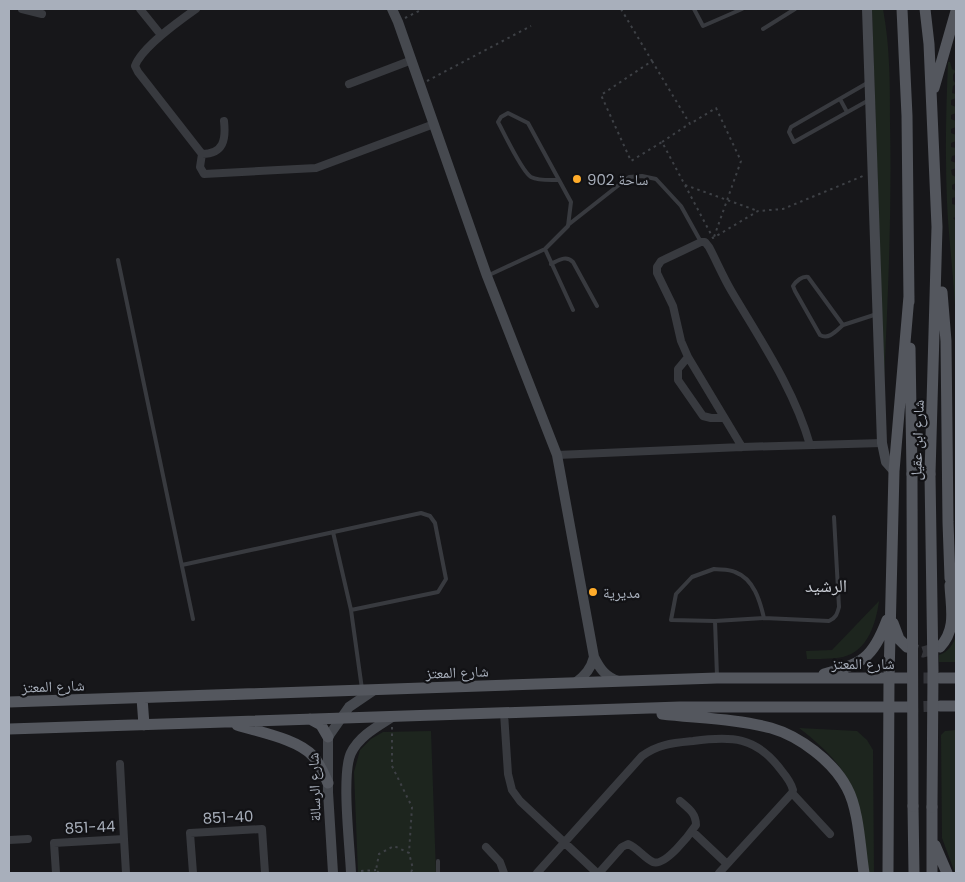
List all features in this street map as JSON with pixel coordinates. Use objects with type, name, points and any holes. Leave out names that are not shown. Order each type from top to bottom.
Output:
[{"type":"main road","name":"شارع ابن عقيل","points":[[901,9],[907,116],[912,474],[914,873]]},
{"type":"main road","name":"شارع ابن عقيل","points":[[925,9],[929,44],[937,227],[930,474],[933,671],[932,873]]},
{"type":"main road","points":[[930,99],[956,11]]},
{"type":"main road","points":[[937,227],[946,341],[948,522],[952,627],[948,639],[940,647]]},
{"type":"main road","points":[[888,873],[889,678],[894,471],[900,380],[909,296]]},
{"type":"main road","points":[[950,578],[956,594]]},
{"type":"main road","points":[[891,612],[899,639],[907,647]]},
{"type":"main road","points":[[810,678],[857,664],[867,656],[880,639],[891,612]]},
{"type":"main road","name":"شارع المعتز","points":[[9,702],[717,678],[907,678]]},
{"type":"main road","points":[[940,678],[956,678]]},
{"type":"main road","points":[[142,698],[144,724]]},
{"type":"main road","points":[[940,706],[956,706]]},
{"type":"main road","points":[[9,729],[680,707],[907,707]]},
{"type":"main road","points":[[623,709],[772,728],[804,744],[827,761],[847,788],[856,818],[864,873]]},
{"type":"main road","points":[[310,719],[321,725],[328,737]]},
{"type":"main road","points":[[229,722],[297,744],[312,755],[322,768],[328,783]]},
{"type":"main road","points":[[932,829],[935,846],[947,873]]},
{"type":"street","points":[[22,9],[42,14]]},
{"type":"street","points":[[140,9],[161,35]]},
{"type":"street","points":[[196,9],[161,35],[137,60],[135,66],[202,154],[200,168],[204,174],[316,168],[434,124]]},
{"type":"street","points":[[392,9],[412,60],[487,276],[557,454],[594,657],[599,668],[607,677],[619,681]]},
{"type":"street","points":[[867,9],[871,81],[882,443],[886,462],[894,471]]},
{"type":"street","points":[[349,84],[412,60]]},
{"type":"street","points":[[202,154],[210,154],[218,149],[226,137],[224,121]]},
{"type":"street","points":[[742,447],[680,341],[672,306],[658,273],[657,267],[661,261],[701,242],[705,242],[709,247],[731,290],[759,335],[792,396],[810,445]]},
{"type":"street","points":[[688,357],[678,369],[678,380],[703,416],[724,418]]},
{"type":"street","points":[[557,454],[882,443]]},
{"type":"street","points":[[575,682],[585,676],[592,665],[594,657]]},
{"type":"street","name":"شارع الرسالة","points":[[333,873],[328,783],[328,737],[349,707],[368,690]]},
{"type":"street","points":[[504,713],[508,774],[512,790],[520,801],[564,844],[598,873],[622,847],[628,844],[635,847],[653,862],[663,861],[696,825],[693,813],[680,801]]},
{"type":"street","points":[[351,873],[346,780],[351,753],[366,734],[392,717]]},
{"type":"street","points":[[537,873],[642,756],[652,749],[666,744],[727,738],[743,740],[763,750],[777,764],[792,786],[792,793],[719,873]]},
{"type":"street","points":[[120,764],[124,839]]},
{"type":"street","points":[[792,793],[830,834]]},
{"type":"street","name":"851-40","points":[[193,873],[190,833],[262,829],[265,873]]},
{"type":"street","points":[[692,831],[728,864]]},
{"type":"street","points":[[9,840],[28,839]]},
{"type":"street","name":"851-44","points":[[56,873],[54,843],[124,839],[126,873]]},
{"type":"street","points":[[486,847],[500,862],[504,873]]},
{"type":"lane","points":[[694,9],[703,26],[742,9]]},
{"type":"lane","points":[[763,29],[795,9]]},
{"type":"lane","points":[[871,81],[791,127],[789,132],[791,139],[794,142],[871,99]]},
{"type":"lane","points":[[840,99],[847,112]]},
{"type":"lane","points":[[559,180],[546,181],[530,176],[522,166],[498,122],[501,117],[508,113],[528,124],[559,180],[570,202],[568,226]]},
{"type":"lane","points":[[487,276],[544,250],[568,226],[629,177],[642,176],[656,180],[681,206],[701,242]]},
{"type":"lane","points":[[544,250],[573,310]]},
{"type":"lane","points":[[552,264],[564,258],[570,259],[597,306]]},
{"type":"lane","points":[[118,260],[193,619]]},
{"type":"lane","points":[[843,325],[808,277],[796,282],[794,286],[795,291],[820,335],[824,337],[828,337],[843,325],[877,314]]},
{"type":"lane","points":[[182,565],[421,513],[430,516],[435,523],[446,579],[438,592],[351,610]]},
{"type":"lane","points":[[764,618],[759,596],[748,582],[735,572],[714,569],[692,577],[676,594],[670,620],[715,621],[764,618],[829,621],[834,619],[838,614],[839,607],[834,517]]},
{"type":"lane","points":[[333,532],[368,690]]},
{"type":"lane","points":[[715,621],[717,678]]},
{"type":"lane","points":[[438,862],[438,873]]},
{"type":"path","points":[[398,22],[423,9]]},
{"type":"path","points":[[621,9],[690,124]]},
{"type":"path","points":[[420,85],[531,26]]},
{"type":"path","points":[[652,61],[601,95],[631,161],[716,108],[741,161],[713,238]]},
{"type":"path","points":[[662,142],[713,238]]},
{"type":"path","points":[[685,185],[758,211],[783,209],[873,172]]},
{"type":"path","points":[[713,238],[758,211]]},
{"type":"path","points":[[392,717],[392,766],[412,807],[409,853],[413,869],[410,873]]},
{"type":"path","points":[[376,870],[379,854],[386,850],[394,846],[409,853]]},
{"type":"path","points":[[351,873],[376,870]]},
{"type":"path","points":[[376,870],[379,873]]},
{"type":"shaded area","points":[[872,9],[883,9],[890,80],[890,220],[884,381]]},
{"type":"shaded area","points":[[948,62],[950,62],[952,69],[956,71],[953,75],[953,80],[956,84],[953,86],[952,93],[956,94],[956,98],[951,100],[951,105],[956,107],[956,113],[951,115],[951,119],[956,121],[956,127],[951,129],[951,133],[956,135],[956,141],[951,143],[951,147],[956,148],[956,155],[952,156],[951,161],[956,163],[956,168],[951,170],[952,175],[956,177],[956,183],[952,185],[952,189],[956,191],[956,197],[952,198],[952,204],[956,205],[956,217],[953,218],[956,221],[956,328],[946,185]]},
{"type":"shaded area","points":[[879,601],[873,627],[859,649],[843,657],[807,659],[806,651],[832,650]]},
{"type":"shaded area","points":[[956,635],[956,662],[939,662],[939,655],[950,647]]},
{"type":"shaded area","points":[[799,728],[857,731],[867,740],[873,750],[874,873],[869,873],[863,827],[854,791],[834,760]]},
{"type":"shaded area","points":[[956,730],[955,873],[942,838],[941,735],[945,731]]},
{"type":"shaded area","points":[[431,731],[436,873],[358,873],[354,772],[360,750],[371,739],[383,732]]},
{"type":"tunnel","points":[[907,647],[923,652],[940,647]]},
{"type":"tunnel","points":[[907,678],[940,678]]},
{"type":"tunnel","points":[[907,707],[940,706]]},
{"type":"place","name":"ساحة 902","points":[[577,179]]},
{"type":"place","name":"مديرية","points":[[593,592]]},
{"type":"district","name":"الرشيد","points":[[826,585]]}]
